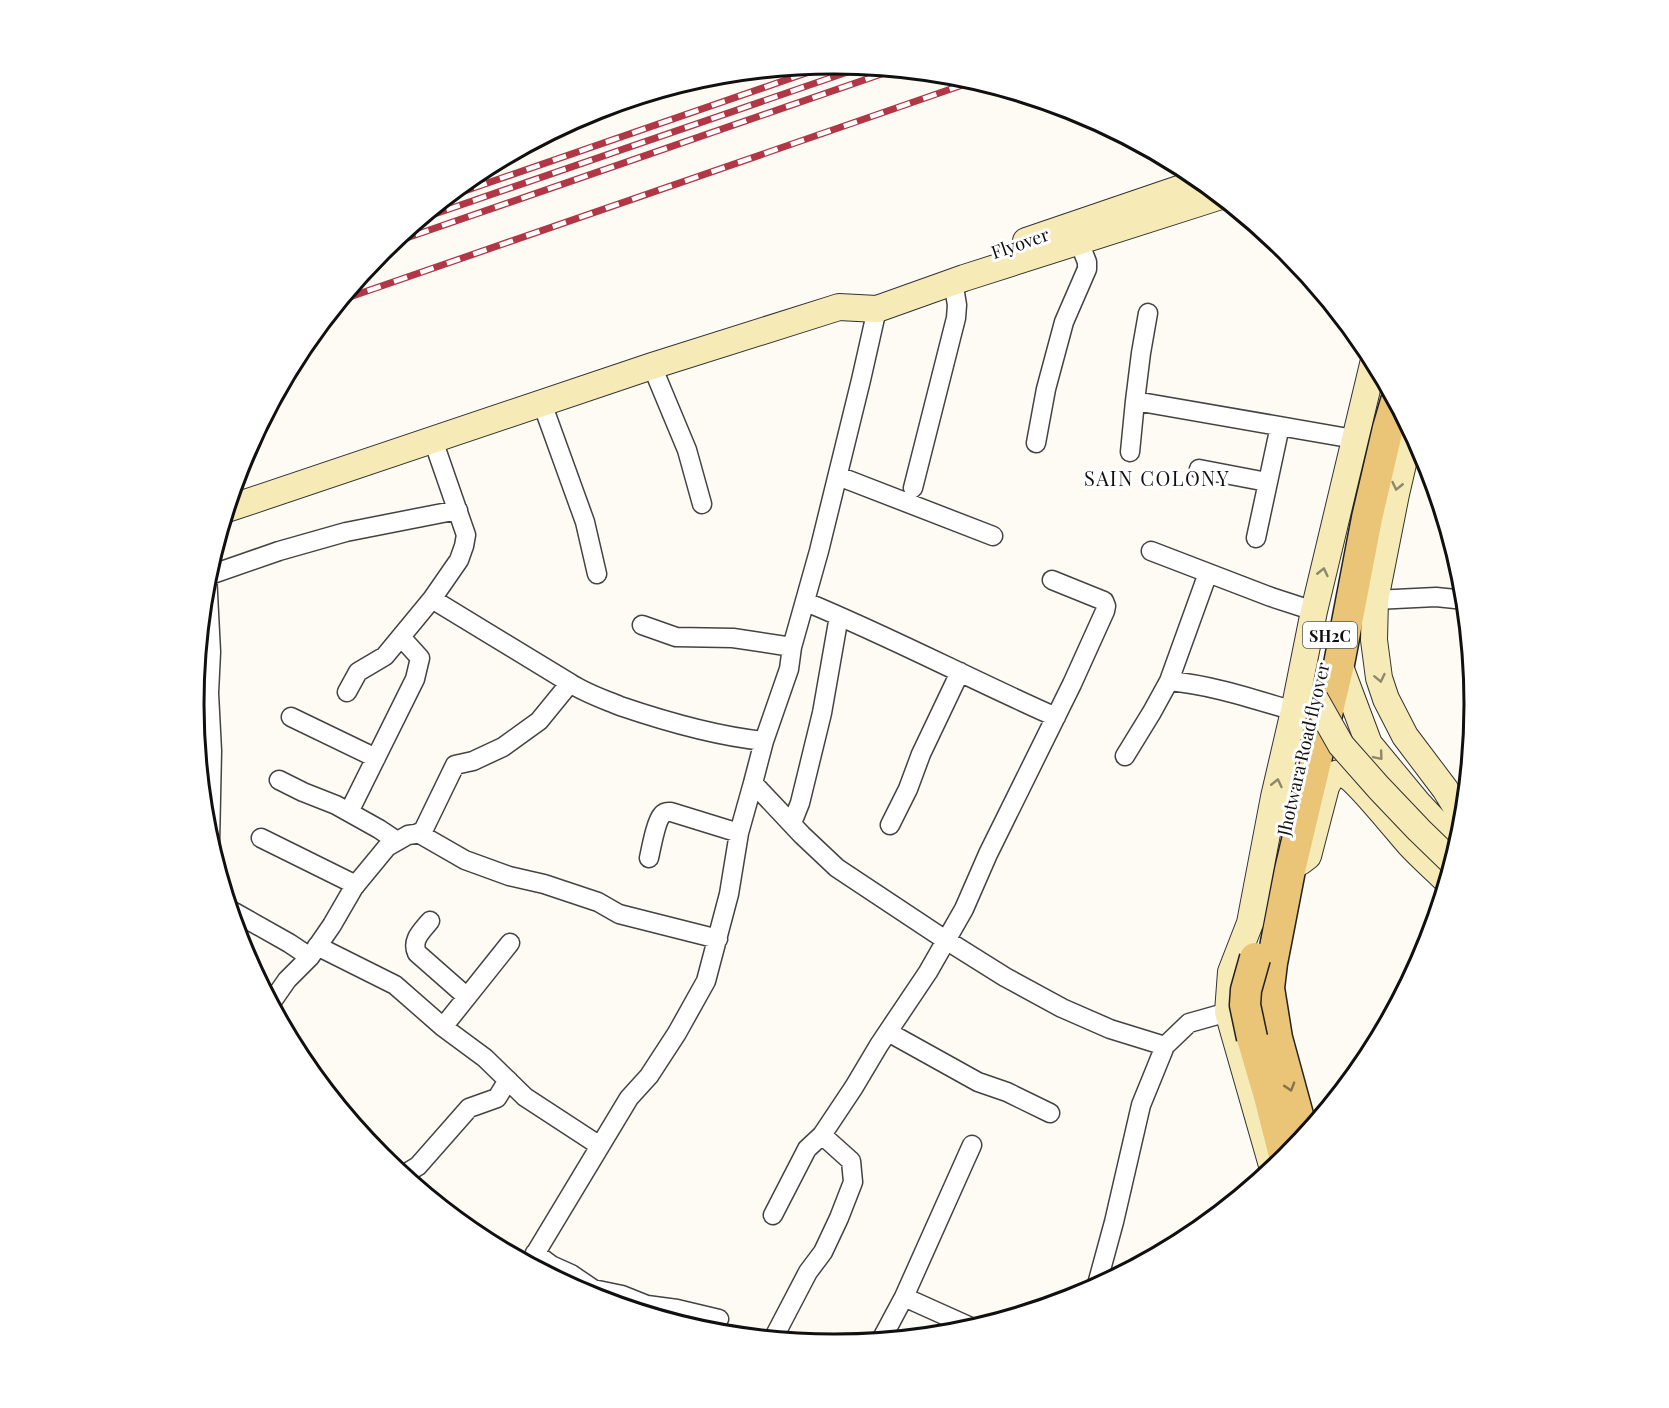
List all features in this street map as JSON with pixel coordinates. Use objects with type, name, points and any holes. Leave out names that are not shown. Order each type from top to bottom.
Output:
[{"type":"main road","name":"Flyover","points":[[882,299],[1192,185]]},
{"type":"main road","points":[[236,505],[652,366],[838,307],[882,299],[953,281],[1211,199]]},
{"type":"main road","points":[[1270,1159],[1228,1012],[1231,972],[1250,923],[1274,797],[1304,705],[1314,610],[1354,440],[1374,377]]},
{"type":"main road","name":"Jhotwara Road flyover","points":[[1263,961],[1266,905],[1304,705],[1341,589],[1373,434],[1376,381]]},
{"type":"main road","name":"Jhotwara Road flyover","points":[[1263,961],[1294,856],[1339,664],[1367,518],[1393,412]]},
{"type":"main road","points":[[1408,442],[1395,494],[1375,600],[1374,640],[1386,699],[1405,736],[1456,807]]},
{"type":"main road","points":[[1339,664],[1369,744],[1418,802],[1452,832]]},
{"type":"main road","points":[[1304,705],[1331,730],[1349,754],[1411,822],[1446,857]]},
{"type":"main road","points":[[1294,856],[1308,856],[1326,786],[1331,777],[1342,774],[1360,788],[1410,846],[1442,875]]},
{"type":"main road","name":"SH2C","points":[[1263,961],[1271,1007],[1264,1038],[1269,1096],[1282,1148]]},
{"type":"main road","name":"SH2C","points":[[1263,961],[1246,990],[1245,1005],[1264,1038]]},
{"type":"main road","points":[[1264,1038],[1301,1129]]},
{"type":"street","points":[[1036,443],[1046,389],[1064,322],[1087,269],[1087,262],[1079,242]]},
{"type":"street","points":[[913,488],[956,318],[957,305],[953,281]]},
{"type":"street","points":[[533,1257],[629,1098],[649,1076],[677,1033],[706,981],[729,894],[739,833],[764,741],[789,669],[792,647],[806,602],[882,299]]},
{"type":"street","points":[[1130,452],[1141,353],[1148,313]]},
{"type":"street","points":[[652,366],[687,450],[702,504]]},
{"type":"street","points":[[1135,401],[1354,440]]},
{"type":"street","points":[[542,403],[585,522],[597,574]]},
{"type":"street","points":[[1256,538],[1280,426]]},
{"type":"street","points":[[347,692],[358,672],[385,656],[432,599],[459,560],[464,546],[466,535],[433,440]]},
{"type":"street","points":[[1199,469],[1267,482]]},
{"type":"street","points":[[838,476],[993,536]]},
{"type":"street","points":[[218,571],[346,532],[458,510]]},
{"type":"street","points":[[1151,551],[1271,597],[1314,610]]},
{"type":"street","points":[[1125,756],[1169,681],[1208,573]]},
{"type":"street","points":[[773,1215],[807,1149],[822,1135],[854,1087],[928,972],[964,909],[988,854],[1072,684],[1105,611],[1104,601],[1052,580]]},
{"type":"street","points":[[1375,600],[1436,597],[1456,599]]},
{"type":"street","points":[[432,599],[591,694],[643,714],[694,728],[764,741]]},
{"type":"street","points":[[806,602],[878,633],[1056,717]]},
{"type":"street","points":[[792,823],[800,804],[822,713],[839,616]]},
{"type":"street","points":[[209,620],[211,798]]},
{"type":"street","points":[[642,625],[676,637],[733,638],[792,647]]},
{"type":"street","points":[[349,812],[415,679],[420,658],[401,637]]},
{"type":"street","points":[[890,825],[960,672]]},
{"type":"street","points":[[1169,681],[1192,683],[1304,705]]},
{"type":"street","points":[[276,996],[287,980],[314,951],[356,885],[387,847],[408,835],[422,833],[455,765],[473,761],[503,747],[539,721],[570,683]]},
{"type":"street","points":[[291,717],[376,758]]},
{"type":"street","points":[[279,780],[349,812],[397,841]]},
{"type":"street","points":[[753,783],[837,868],[946,940],[1005,977],[1062,1008],[1110,1029],[1165,1046]]},
{"type":"street","points":[[649,858],[658,822],[666,812],[739,833]]},
{"type":"street","points":[[418,833],[465,860],[509,876],[598,902],[620,914],[718,939]]},
{"type":"street","points":[[261,838],[356,885]]},
{"type":"street","points":[[240,916],[289,943],[314,951],[395,986],[443,1027],[485,1058],[525,1097],[600,1146]]},
{"type":"street","points":[[430,921],[414,947],[417,953],[467,997]]},
{"type":"street","points":[[443,1027],[510,943]]},
{"type":"street","points":[[1099,1276],[1141,1106],[1165,1046],[1189,1023],[1228,1012],[1271,1007]]},
{"type":"street","points":[[888,1032],[978,1082],[1007,1092],[1050,1113]]},
{"type":"street","points":[[411,1170],[469,1108],[497,1098],[508,1080]]},
{"type":"street","points":[[777,1331],[808,1272],[823,1252],[853,1182],[851,1161],[822,1135]]},
{"type":"street","points":[[885,1332],[904,1297],[972,1145]]},
{"type":"street","points":[[539,1260],[551,1264],[583,1282]]},
{"type":"street","points":[[904,1297],[959,1322]]},
{"type":"street","points":[[642,1304],[677,1308],[719,1319]]},
{"type":"railway","points":[[442,212],[841,74]]},
{"type":"railway","points":[[473,188],[801,75]]},
{"type":"railway","points":[[413,236],[878,75]]},
{"type":"railway","points":[[354,296],[959,86]]},
{"type":"district","name":"SAIN COLONY","points":[[1157,477]]}]
